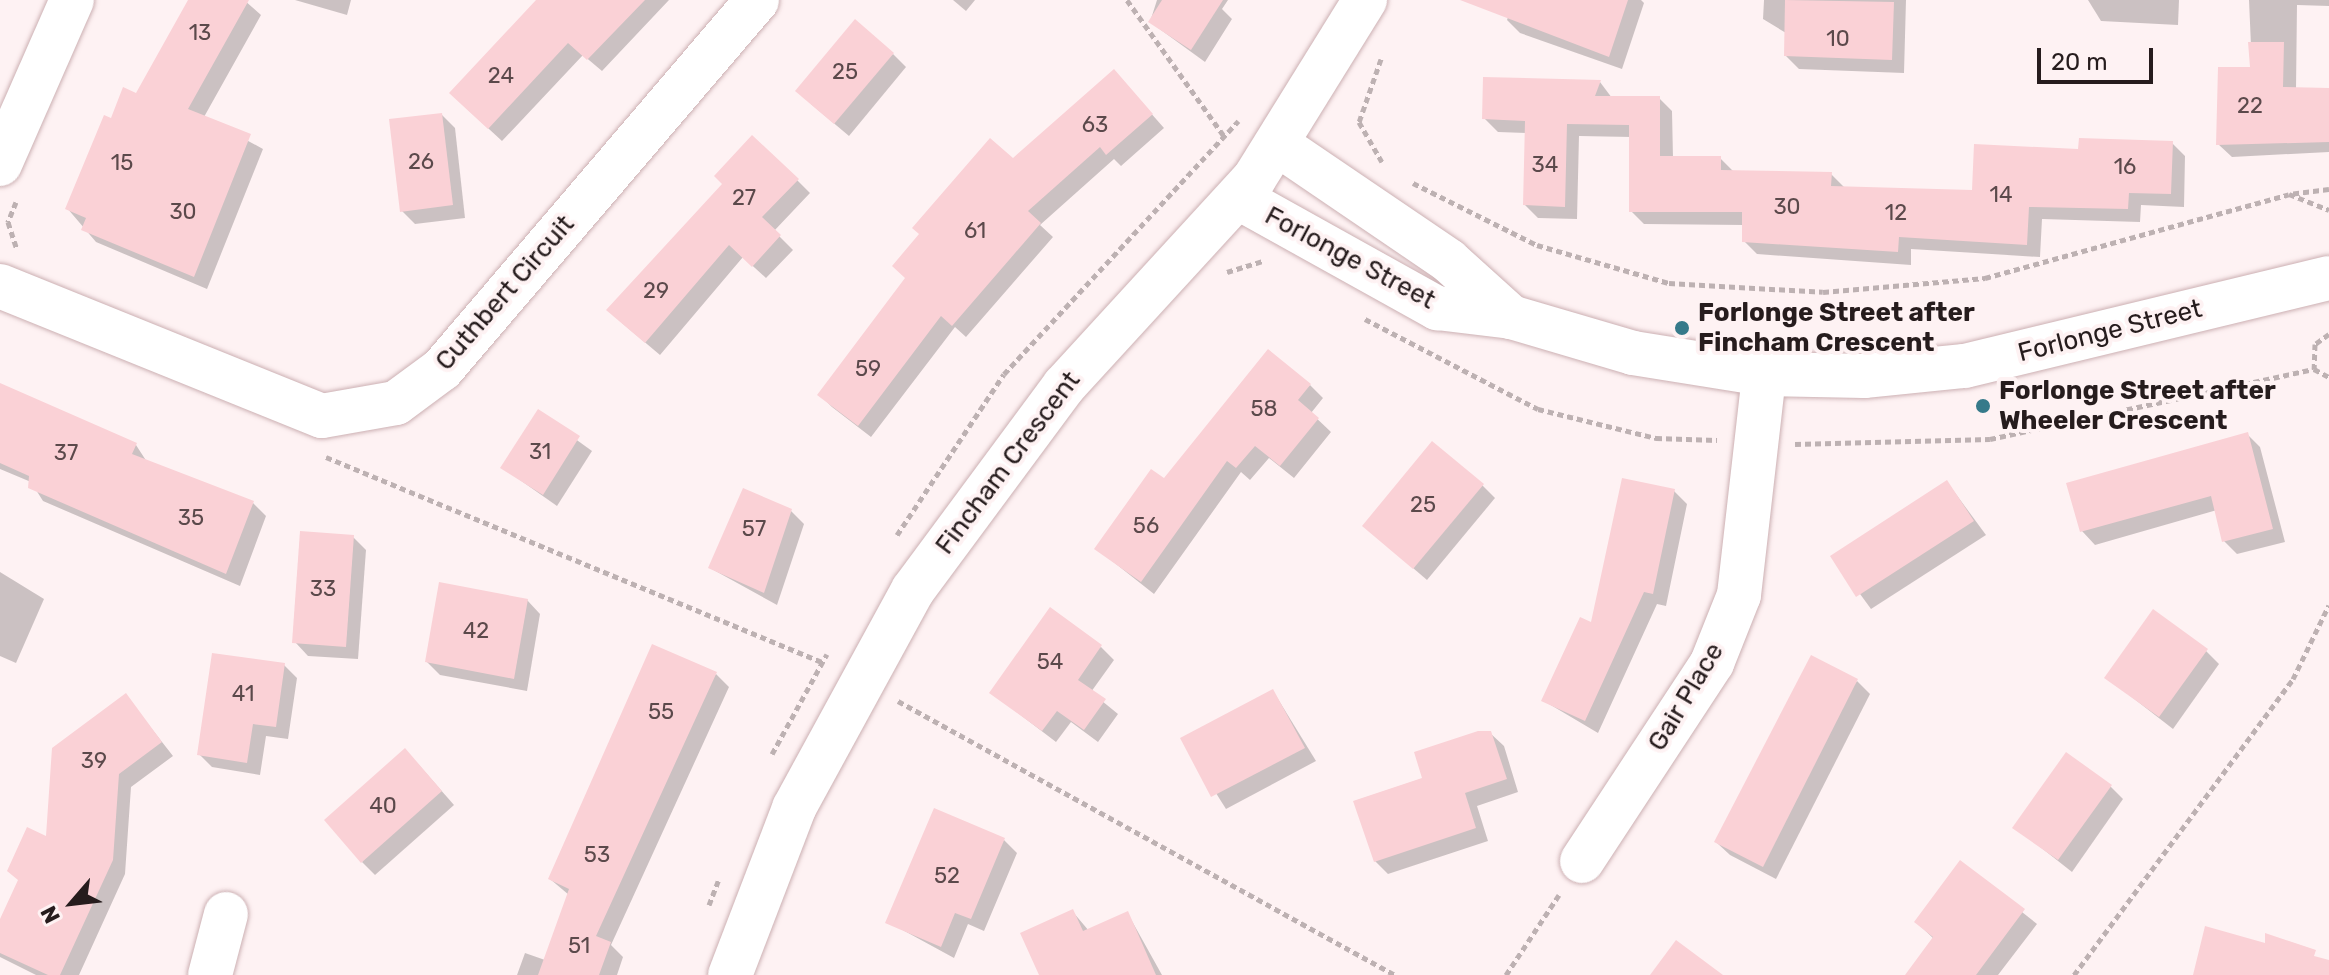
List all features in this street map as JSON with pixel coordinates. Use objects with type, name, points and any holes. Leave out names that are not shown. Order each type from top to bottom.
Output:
[{"type":"street","points":[[0,164],[72,0]]},
{"type":"street","name":"Cuthbert Circuit","points":[[0,286],[322,416],[396,403],[442,369],[757,0]]},
{"type":"street","name":"Fincham Crescent","points":[[730,975],[794,808],[859,681],[913,590],[1010,452],[1239,198],[1280,146],[1365,0]]},
{"type":"street","name":"Forlonge Street","points":[[1280,146],[1449,261],[1511,317]]},
{"type":"street","name":"Forlonge Street","points":[[1239,198],[1437,308],[1511,317],[1633,353],[1764,374],[1864,376],[1965,366],[2329,278]]},
{"type":"street","name":"Gair Place","points":[[1582,861],[1712,663],[1739,595],[1764,374]]},
{"type":"street","points":[[210,975],[226,914]]},
{"type":"path","points":[[1127,0],[1224,136]]},
{"type":"path","points":[[1384,54],[1359,122],[1389,170]]},
{"type":"path","points":[[1402,177],[1537,245],[1669,283],[1823,292],[1985,278],[2289,194],[2329,189]]},
{"type":"path","points":[[2289,194],[2329,210]]},
{"type":"path","points":[[1219,276],[1258,259],[1271,266]]},
{"type":"path","points":[[1354,312],[1413,350],[1538,409],[1656,438],[1758,442],[1990,439],[2314,369],[2329,377]]},
{"type":"path","points":[[2314,369],[2315,344],[2329,334]]},
{"type":"path","points":[[308,450],[859,681],[1395,975]]},
{"type":"path","points":[[2074,975],[2293,679],[2329,605]]},
{"type":"path","points":[[859,681],[904,687]]},
{"type":"path","points":[[859,681],[890,712]]},
{"type":"path","points":[[1506,975],[1582,861]]},
{"type":"building","points":[[188,0],[249,0],[188,109],[251,134],[194,277],[81,230],[86,218],[65,209],[104,115],[111,118],[123,87],[136,93]]},
{"type":"building","points":[[536,0],[645,0],[587,60],[568,43],[488,129],[449,93]]},
{"type":"building","points":[[1162,0],[1223,0],[1191,50],[1148,22]]},
{"type":"building","points":[[1460,0],[1628,0],[1609,57]]},
{"type":"building","points":[[1785,0],[1894,2],[1892,60],[1784,56]]},
{"type":"building","points":[[855,19],[894,53],[834,124],[795,91]]},
{"type":"building","points":[[2248,42],[2284,42],[2283,87],[2329,88],[2329,142],[2216,145],[2218,67],[2250,67]]},
{"type":"building","points":[[1114,69],[1153,114],[1106,155],[1100,147],[1028,211],[1041,223],[952,326],[941,316],[858,426],[817,395],[905,278],[892,266],[919,234],[912,228],[990,138],[1013,158]]},
{"type":"building","points":[[1483,77],[1601,80],[1595,96],[1660,96],[1660,156],[1721,156],[1721,170],[1832,172],[1831,186],[1972,190],[1974,144],[2078,149],[2079,138],[2173,141],[2171,194],[2129,193],[2128,209],[2029,207],[2027,245],[1899,237],[1898,252],[1742,242],[1742,212],[1629,212],[1629,125],[1567,124],[1565,207],[1523,205],[1525,121],[1482,119]]},
{"type":"building","points":[[442,113],[453,205],[400,212],[389,119]]},
{"type":"building","points":[[752,135],[799,179],[762,217],[781,235],[752,267],[729,245],[645,343],[606,310],[722,184],[714,176]]},
{"type":"building","points":[[1268,349],[1311,384],[1298,400],[1319,418],[1280,466],[1255,446],[1236,468],[1227,461],[1141,582],[1094,549],[1151,469],[1164,478]]},
{"type":"building","points":[[0,383],[137,443],[132,454],[254,501],[226,574],[28,488],[29,476],[0,463]]},
{"type":"building","points":[[538,409],[580,436],[543,495],[500,468]]},
{"type":"building","points":[[2248,432],[2273,529],[2222,542],[2211,496],[2080,532],[2066,483]]},
{"type":"building","points":[[1432,441],[1484,484],[1413,569],[1362,526]]},
{"type":"building","points":[[1622,478],[1675,489],[1653,594],[1644,592],[1585,721],[1541,701],[1580,617],[1591,622]]},
{"type":"building","points":[[1947,480],[1974,521],[1856,597],[1830,556]]},
{"type":"building","points":[[743,488],[792,509],[764,593],[708,568]]},
{"type":"building","points":[[300,531],[354,535],[346,647],[292,643]]},
{"type":"building","points":[[439,582],[528,599],[514,679],[425,662]]},
{"type":"building","points":[[1050,607],[1102,645],[1078,680],[1106,699],[1084,730],[1057,711],[1042,731],[989,693]]},
{"type":"building","points":[[2153,609],[2208,649],[2159,717],[2104,678]]},
{"type":"building","points":[[652,644],[717,672],[596,936],[611,942],[599,975],[538,975],[569,889],[548,879]]},
{"type":"building","points":[[212,653],[285,663],[276,727],[253,724],[247,763],[197,755]]},
{"type":"building","points":[[1811,655],[1858,679],[1763,867],[1714,842]]},
{"type":"building","points":[[1273,689],[1305,748],[1211,797],[1180,738]]},
{"type":"building","points":[[126,693],[162,742],[119,774],[113,860],[60,975],[48,975],[0,953],[0,919],[18,880],[7,871],[27,827],[46,836],[52,748]]},
{"type":"building","points":[[1478,731],[1491,731],[1507,779],[1465,793],[1476,828],[1374,862],[1353,801],[1422,778],[1414,752]]},
{"type":"building","points":[[405,748],[442,791],[361,863],[324,820]]},
{"type":"building","points":[[2066,752],[2112,785],[2058,860],[2012,828]]},
{"type":"building","points":[[934,808],[1005,838],[971,919],[955,913],[941,947],[885,923]]},
{"type":"building","points":[[1960,860],[2025,909],[1976,975],[1905,975],[1933,937],[1914,922]]},
{"type":"building","points":[[1073,909],[1083,931],[1128,911],[1156,975],[1039,975],[1020,933]]},
{"type":"building","points":[[2205,926],[2265,943],[2265,933],[2316,950],[2314,956],[2329,960],[2329,975],[2193,975]]},
{"type":"building","points":[[1676,940],[1723,975],[1650,975]]},
{"type":"place","name":"Forlonge Street after Fincham Crescent","points":[[1682,328]]},
{"type":"place","name":"Forlonge Street after Wheeler Crescent","points":[[1983,406]]}]
